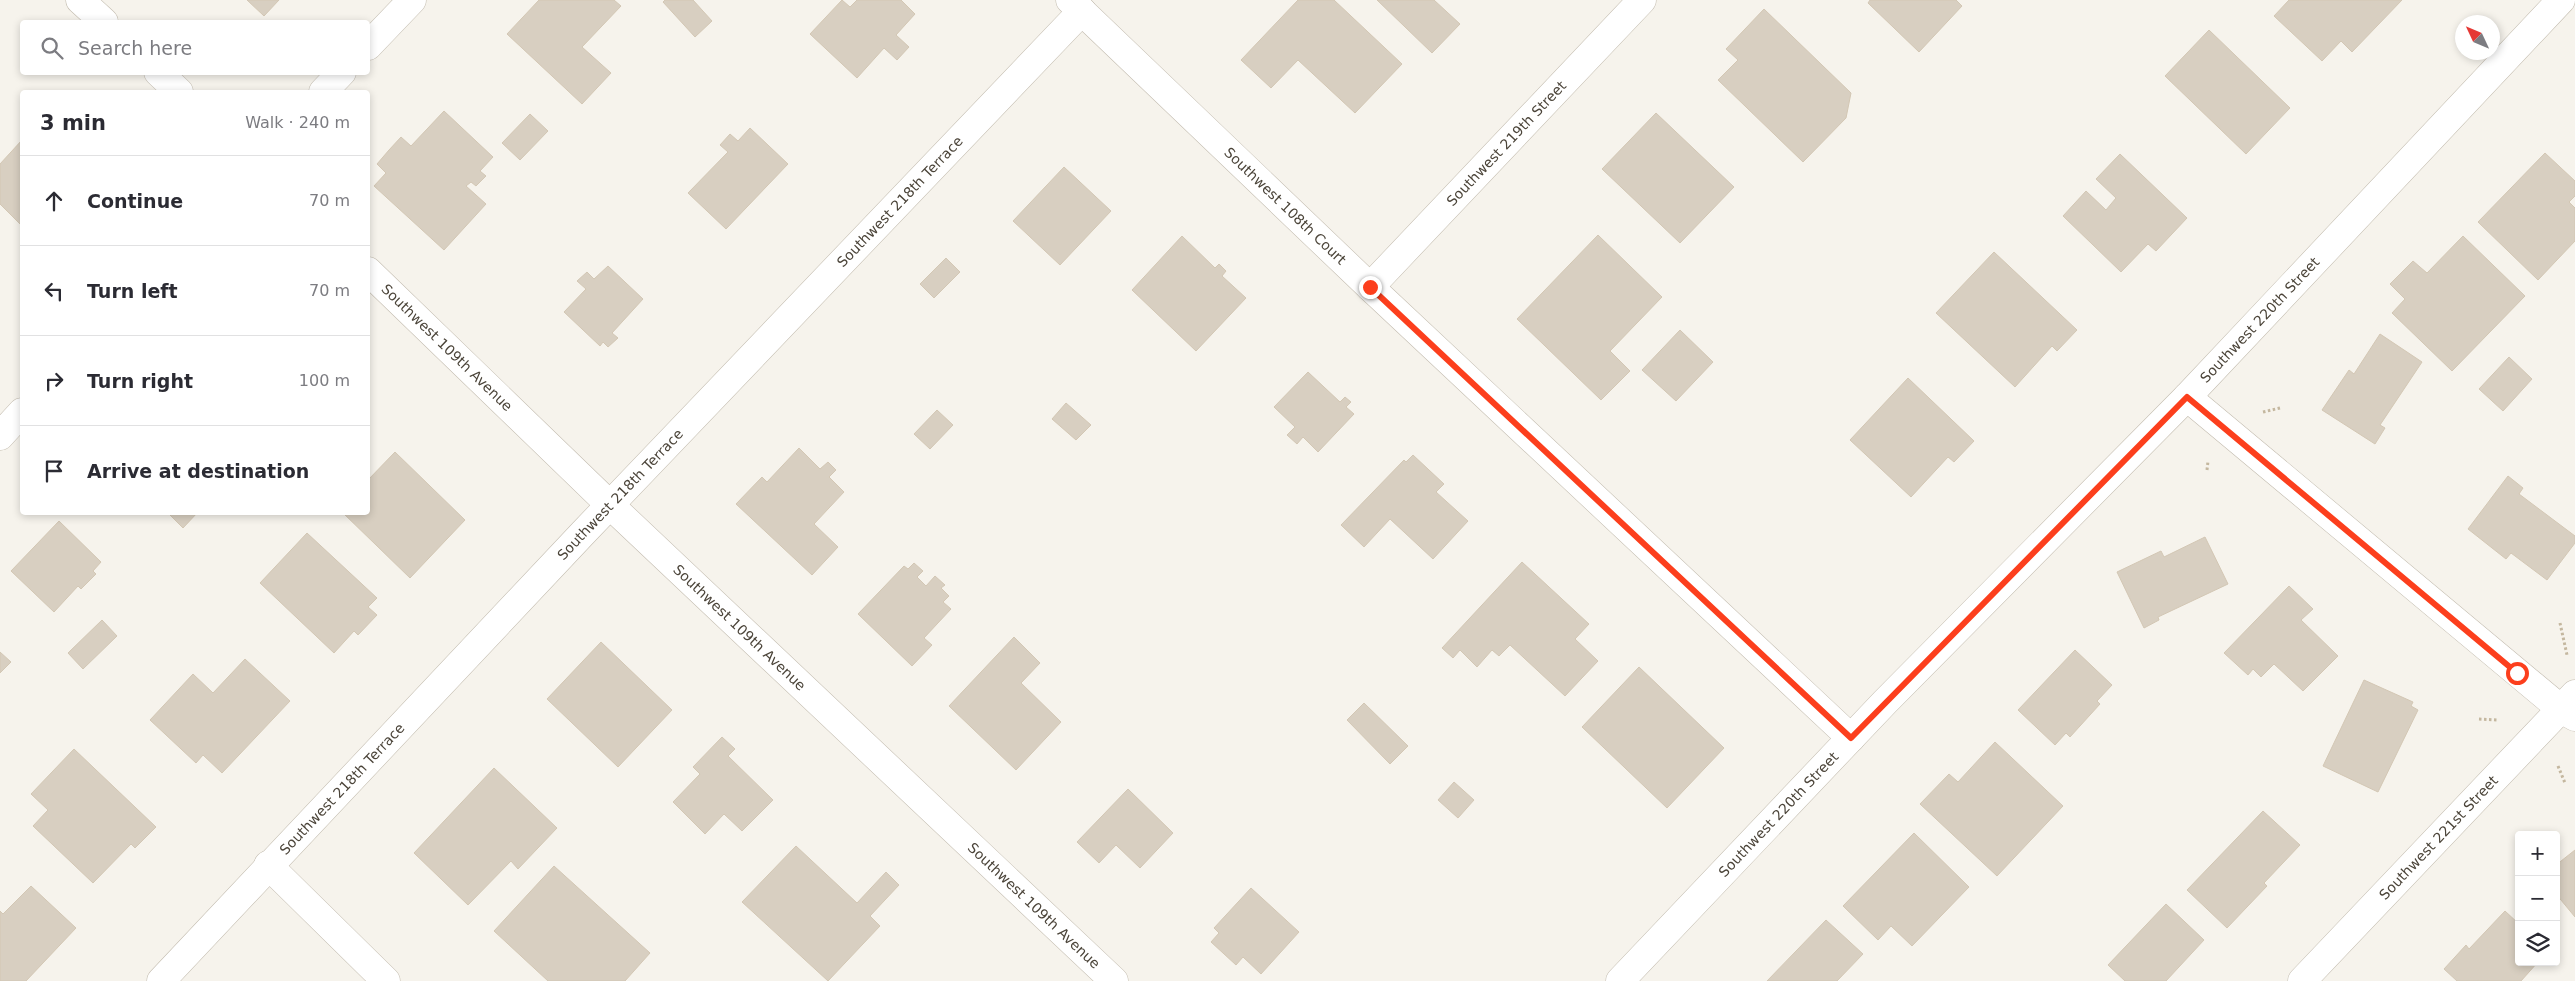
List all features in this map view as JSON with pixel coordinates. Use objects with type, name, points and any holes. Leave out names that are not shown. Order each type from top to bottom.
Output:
[{"type":"street","points":[[80,0],[102,20]]},
{"type":"street","points":[[370,44],[412,0]]},
{"type":"street","name":"Southwest 219th Street","points":[[1370,287],[1642,0]]},
{"type":"street","name":"Southwest 220th Street","points":[[1620,981],[1851,738],[2187,397],[2561,0]]},
{"type":"street","name":"Southwest 108th Court","points":[[1076,6],[1370,287],[1851,738]]},
{"type":"street","name":"Southwest 218th Terrace","points":[[161,981],[268,865],[610,505],[1076,6]]},
{"type":"street","points":[[161,75],[177,90]]},
{"type":"street","points":[[325,90],[339,75]]},
{"type":"street","name":"Southwest 109th Avenue","points":[[370,273],[610,505],[1114,981]]},
{"type":"street","points":[[2187,397],[2570,707]]},
{"type":"street","points":[[0,436],[20,414]]},
{"type":"street","name":"Southwest 221st Street","points":[[2302,981],[2570,707]]},
{"type":"street","points":[[268,865],[386,981]]},
{"type":"path","points":[[2560,623],[2566,655]]},
{"type":"path","points":[[2479,719],[2502,720]]},
{"type":"path","points":[[2556,761],[2565,783]]},
{"type":"building","points":[[247,0],[279,0],[264,16]]},
{"type":"building","points":[[539,0],[614,0],[621,6],[582,47],[611,73],[582,104],[507,34]]},
{"type":"building","points":[[665,0],[693,0],[712,21],[695,37],[663,2]]},
{"type":"building","points":[[842,0],[850,7],[857,0],[901,0],[915,14],[896,35],[909,47],[897,60],[884,48],[857,78],[810,34]]},
{"type":"building","points":[[1298,0],[1334,0],[1402,64],[1355,113],[1298,60],[1271,88],[1241,60]]},
{"type":"building","points":[[1377,0],[1434,0],[1460,24],[1432,53]]},
{"type":"building","points":[[1870,0],[1956,0],[1962,6],[1919,52],[1868,3]]},
{"type":"building","points":[[2289,0],[2402,0],[2352,52],[2341,41],[2322,61],[2274,16]]},
{"type":"building","points":[[1764,9],[1851,93],[1846,118],[1803,162],[1718,80],[1738,60],[1726,49]]},
{"type":"building","points":[[2209,30],[2290,108],[2246,154],[2165,76]]},
{"type":"building","points":[[444,111],[493,157],[480,171],[486,176],[476,186],[471,182],[466,186],[486,204],[444,250],[374,186],[386,173],[377,164],[401,137],[411,146]]},
{"type":"building","points":[[1656,113],[1734,187],[1680,243],[1602,169]]},
{"type":"building","points":[[530,114],[548,131],[520,160],[502,143]]},
{"type":"building","points":[[750,128],[788,164],[726,229],[688,193],[728,152],[720,145],[730,134],[738,141]]},
{"type":"building","points":[[20,142],[20,224],[0,204],[0,164]]},
{"type":"building","points":[[2545,153],[2575,181],[2575,196],[2569,202],[2575,208],[2575,241],[2538,280],[2478,222]]},
{"type":"building","points":[[2120,154],[2187,218],[2156,251],[2148,244],[2121,272],[2063,216],[2086,191],[2106,210],[2116,198],[2096,179]]},
{"type":"building","points":[[1064,167],[1111,211],[1060,265],[1013,221]]},
{"type":"building","points":[[1598,235],[1662,297],[1610,351],[1630,371],[1601,400],[1517,319]]},
{"type":"building","points":[[1182,236],[1215,268],[1219,264],[1226,271],[1222,276],[1246,298],[1196,351],[1132,290]]},
{"type":"building","points":[[2463,236],[2525,296],[2452,371],[2392,313],[2405,299],[2390,284],[2413,261],[2427,273]]},
{"type":"building","points":[[1994,252],[2077,330],[2057,351],[2052,346],[2015,387],[1936,313]]},
{"type":"building","points":[[946,258],[960,272],[934,298],[920,284]]},
{"type":"building","points":[[608,266],[643,299],[612,333],[618,338],[608,347],[603,342],[600,346],[564,312],[586,289],[577,281],[587,272],[594,279]]},
{"type":"building","points":[[1680,330],[1713,362],[1676,401],[1642,370]]},
{"type":"building","points":[[2380,334],[2422,362],[2380,425],[2385,428],[2375,444],[2322,410],[2349,370],[2354,374]]},
{"type":"building","points":[[2509,357],[2532,379],[2503,411],[2479,389]]},
{"type":"building","points":[[1308,372],[1340,402],[1345,397],[1351,402],[1346,407],[1354,414],[1318,452],[1303,437],[1297,444],[1287,435],[1295,427],[1274,407]]},
{"type":"building","points":[[1908,378],[1974,441],[1954,462],[1948,457],[1911,497],[1850,440]]},
{"type":"building","points":[[1066,403],[1091,425],[1076,440],[1052,419]]},
{"type":"building","points":[[937,410],[953,425],[930,449],[914,434]]},
{"type":"building","points":[[799,448],[820,469],[828,462],[836,470],[829,477],[844,492],[814,524],[838,547],[812,575],[736,504],[762,477],[767,482]]},
{"type":"building","points":[[395,452],[465,520],[410,578],[345,515],[370,515],[370,478]]},
{"type":"building","points":[[1413,455],[1444,484],[1436,492],[1468,521],[1433,559],[1390,519],[1364,547],[1341,525],[1404,460],[1406,462]]},
{"type":"building","points":[[2508,476],[2523,488],[2519,494],[2575,536],[2575,543],[2547,580],[2511,553],[2506,559],[2468,529]]},
{"type":"building","points":[[170,515],[195,515],[183,528]]},
{"type":"building","points":[[59,521],[101,562],[93,571],[96,574],[81,589],[78,586],[54,612],[11,571]]},
{"type":"building","points":[[307,533],[377,598],[368,607],[377,615],[358,635],[354,631],[334,653],[260,583]]},
{"type":"building","points":[[2205,537],[2228,584],[2158,617],[2159,620],[2144,628],[2117,572],[2161,551],[2164,557]]},
{"type":"building","points":[[1522,562],[1589,624],[1575,639],[1598,661],[1565,696],[1510,645],[1499,656],[1492,650],[1477,667],[1460,650],[1453,658],[1442,648]]},
{"type":"building","points":[[914,563],[923,571],[917,577],[926,586],[935,576],[945,585],[941,588],[949,596],[943,602],[951,609],[924,638],[932,645],[912,666],[858,614],[904,566],[908,569]]},
{"type":"building","points":[[2289,586],[2313,609],[2301,620],[2338,656],[2303,691],[2274,664],[2261,677],[2253,669],[2248,675],[2224,653]]},
{"type":"building","points":[[102,620],[117,636],[83,669],[68,653]]},
{"type":"building","points":[[1014,637],[1040,663],[1021,683],[1061,722],[1016,770],[949,706]]},
{"type":"building","points":[[601,642],[672,710],[618,767],[547,699]]},
{"type":"building","points":[[2075,650],[2112,685],[2097,701],[2100,704],[2070,737],[2066,733],[2055,745],[2018,710]]},
{"type":"building","points":[[0,652],[11,662],[0,673]]},
{"type":"building","points":[[245,659],[290,701],[222,773],[203,755],[196,763],[150,720],[193,674],[213,693]]},
{"type":"building","points":[[1639,667],[1724,748],[1667,808],[1582,727]]},
{"type":"building","points":[[2364,680],[2413,702],[2411,706],[2418,710],[2378,792],[2323,766]]},
{"type":"building","points":[[1364,703],[1408,746],[1390,764],[1347,720]]},
{"type":"building","points":[[722,737],[735,749],[728,756],[773,800],[742,831],[724,814],[705,834],[673,802],[700,774],[693,767]]},
{"type":"building","points":[[1995,742],[2063,806],[1997,876],[1920,804],[1949,774],[1958,782]]},
{"type":"building","points":[[74,749],[156,827],[135,848],[131,844],[93,883],[33,826],[48,810],[31,794]]},
{"type":"building","points":[[494,768],[557,828],[518,869],[511,861],[468,905],[414,853]]},
{"type":"building","points":[[1454,782],[1474,800],[1458,818],[1438,800]]},
{"type":"building","points":[[1128,789],[1173,833],[1140,868],[1116,845],[1099,863],[1077,842]]},
{"type":"building","points":[[2263,811],[2300,845],[2264,883],[2267,886],[2227,928],[2187,890]]},
{"type":"building","points":[[1914,833],[1969,887],[1912,946],[1891,926],[1878,940],[1843,906]]},
{"type":"building","points":[[796,846],[857,903],[886,872],[899,885],[870,916],[880,926],[828,981],[742,902]]},
{"type":"building","points":[[2575,850],[2575,917],[2560,899],[2560,862]]},
{"type":"building","points":[[554,866],[650,953],[625,981],[548,981],[494,931]]},
{"type":"building","points":[[31,886],[76,928],[26,981],[0,981],[0,911],[3,914]]},
{"type":"building","points":[[1251,888],[1299,932],[1261,974],[1243,957],[1236,965],[1211,942],[1219,933],[1214,928]]},
{"type":"building","points":[[2166,904],[2204,940],[2166,981],[2125,981],[2108,965]]},
{"type":"building","points":[[2505,911],[2515,920],[2515,966],[2534,966],[2521,981],[2457,981],[2444,969],[2466,945],[2469,949]]},
{"type":"building","points":[[1826,920],[1863,954],[1837,981],[1767,981]]},
{"type":"route","points":[[1370,287],[1851,738],[2187,397],[2517,673]]}]
